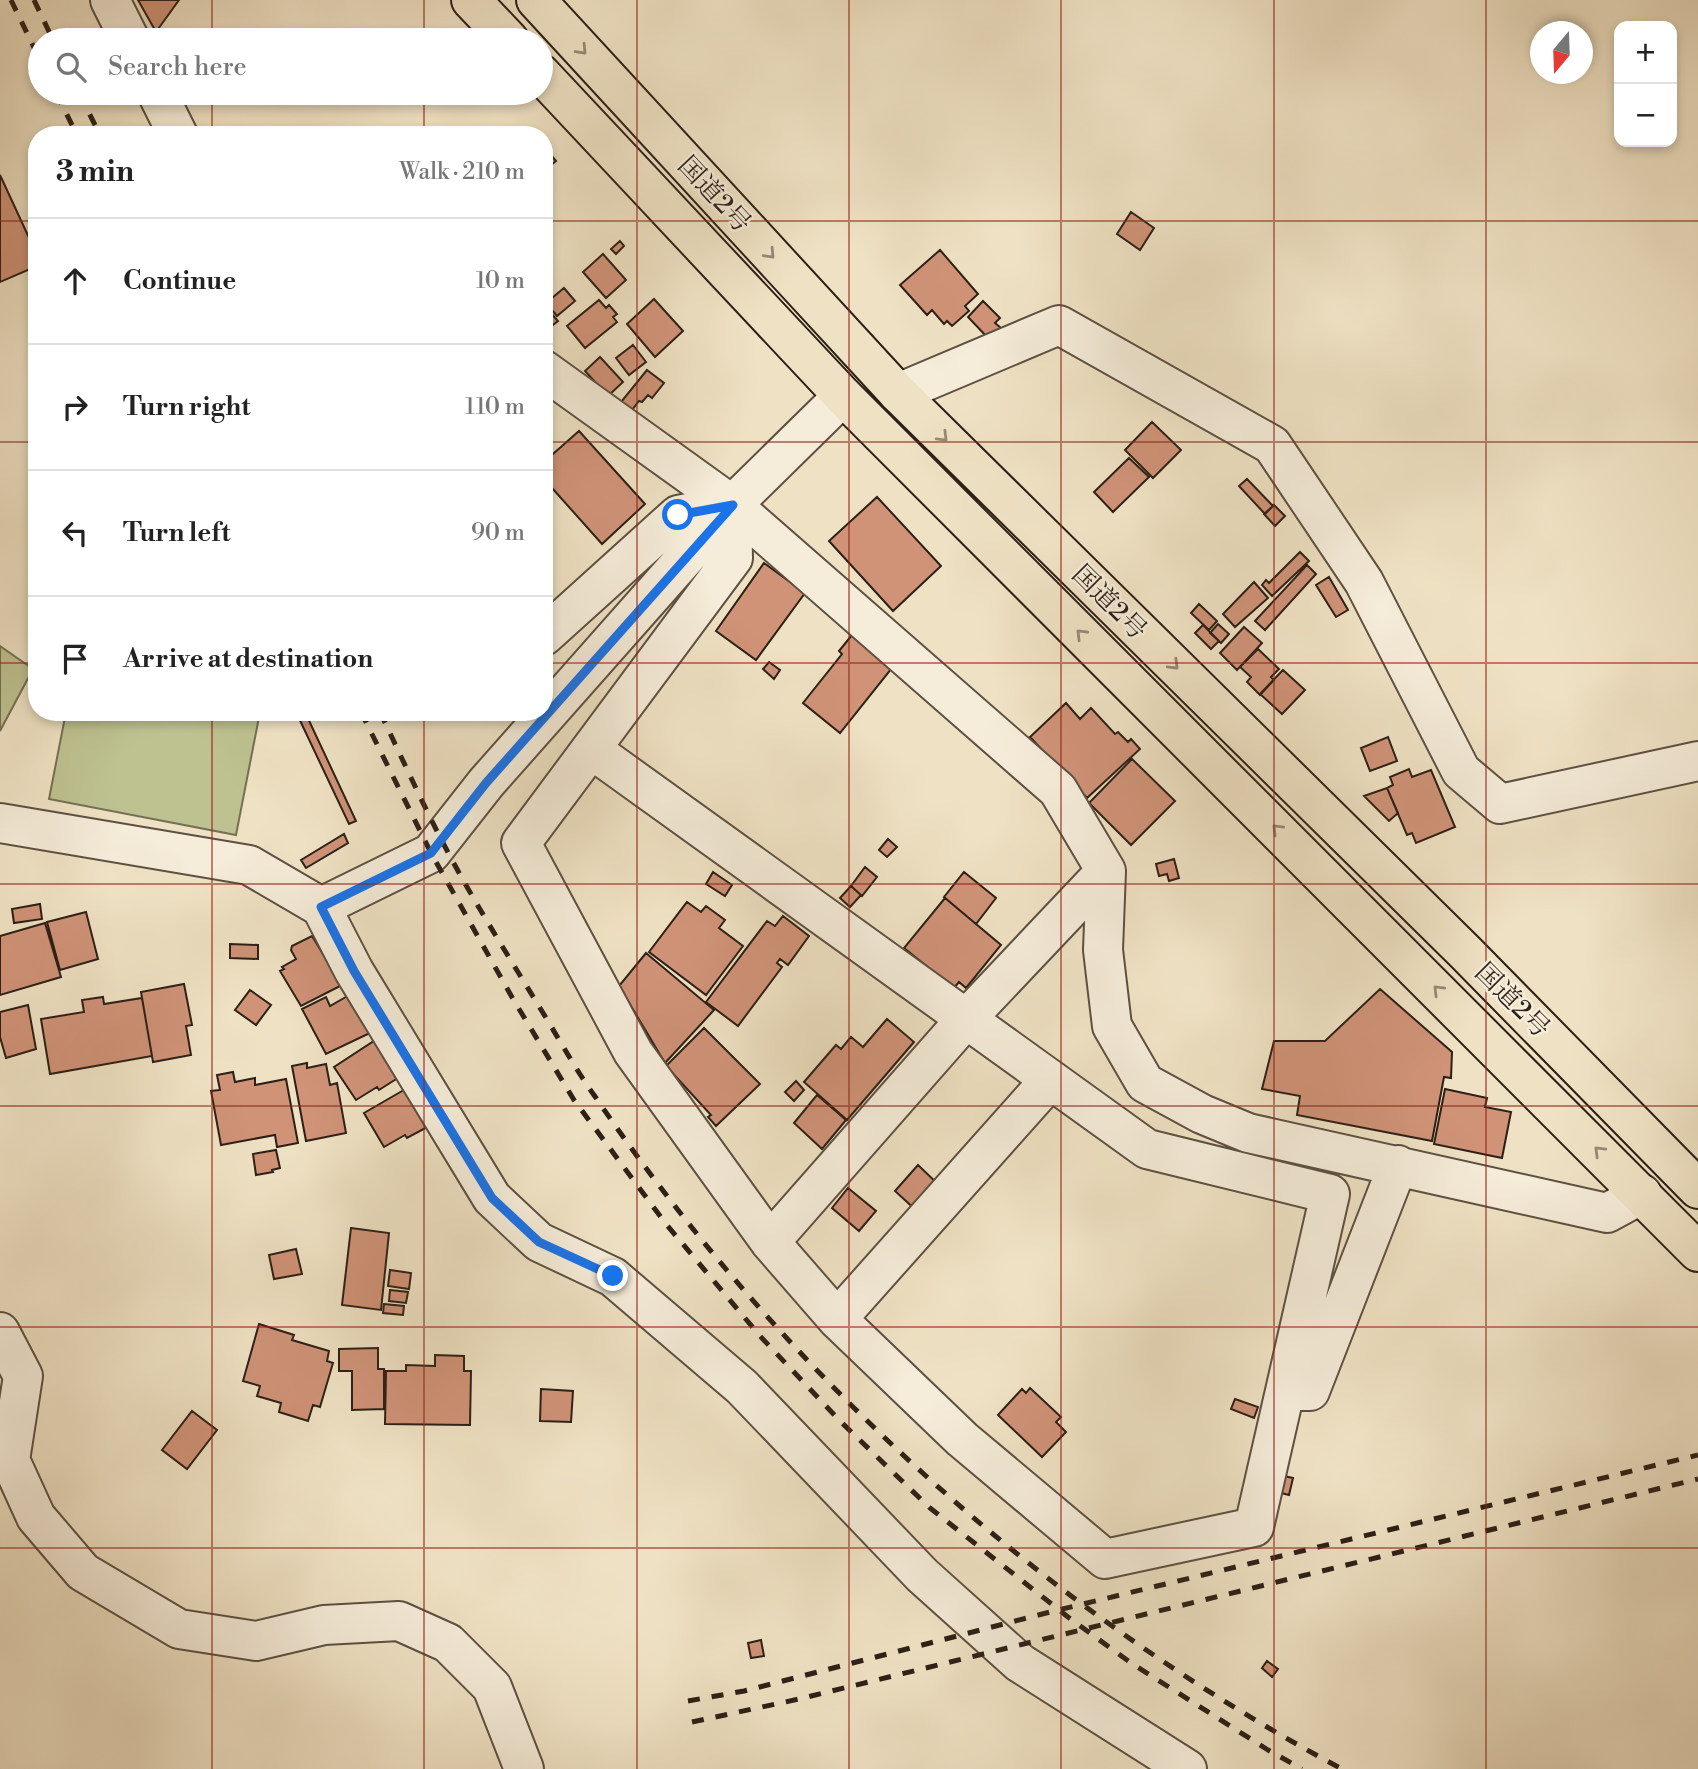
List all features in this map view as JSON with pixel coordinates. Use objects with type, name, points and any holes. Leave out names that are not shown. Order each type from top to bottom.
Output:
[{"type":"highway","points":[[471,0],[498,28]]},
{"type":"highway","name":"国道2号","points":[[536,0],[898,393],[1445,932],[1698,1189]]},
{"type":"highway","name":"国道2号","points":[[553,87],[844,396],[1698,1252]]},
{"type":"street","points":[[110,0],[124,28]]},
{"type":"street","points":[[163,105],[174,126]]},
{"type":"street","points":[[898,393],[1059,325],[1272,445],[1364,582],[1461,771],[1500,804],[1698,761]]},
{"type":"street","points":[[553,376],[733,505],[1058,790],[1106,871],[1103,950],[1112,1026],[1146,1083],[1202,1114],[1248,1133],[1607,1213],[1642,1194]]},
{"type":"street","points":[[553,708],[733,505],[844,396]]},
{"type":"street","points":[[553,628],[678,515],[733,505]]},
{"type":"street","points":[[592,749],[1147,1149],[1330,1194],[1254,1527],[1105,1559],[962,1438],[837,1319],[770,1242],[633,1052],[521,843],[733,558],[733,505]]},
{"type":"street","points":[[321,907],[431,853],[486,783],[541,721]]},
{"type":"street","points":[[0,823],[249,865],[321,907],[354,971],[492,1198],[539,1242],[613,1276],[743,1387],[922,1575],[1020,1663],[1187,1769]]},
{"type":"street","points":[[770,1242],[967,1019],[1106,871]]},
{"type":"street","points":[[837,1319],[1050,1080]]},
{"type":"street","points":[[1285,1391],[1310,1391],[1398,1165]]},
{"type":"street","points":[[0,1332],[23,1376],[10,1460],[36,1517],[83,1572],[179,1629],[256,1641],[324,1625],[399,1621],[448,1643],[492,1687],[524,1769]]},
{"type":"green space","points":[[0,646],[28,666],[28,678],[0,731]]},
{"type":"green space","points":[[64,721],[258,721],[236,835],[49,799]]},
{"type":"building","points":[[138,0],[179,0],[159,28],[154,28]]},
{"type":"building","points":[[0,175],[28,236],[28,270],[0,282]]},
{"type":"building","points":[[1131,212],[1154,228],[1140,250],[1117,234]]},
{"type":"building","points":[[620,241],[624,246],[616,254],[611,249]]},
{"type":"building","points":[[940,250],[978,294],[965,306],[969,311],[952,326],[947,321],[944,324],[932,310],[927,315],[900,285]]},
{"type":"building","points":[[603,254],[626,280],[606,298],[583,272]]},
{"type":"building","points":[[564,288],[575,301],[557,316],[553,311],[553,297]]},
{"type":"building","points":[[654,299],[683,331],[655,357],[627,324]]},
{"type":"building","points":[[599,300],[606,308],[609,305],[617,314],[613,317],[617,322],[585,348],[567,326]]},
{"type":"building","points":[[983,301],[1000,318],[995,323],[1001,328],[989,339],[968,317]]},
{"type":"building","points":[[633,345],[646,362],[629,375],[616,358]]},
{"type":"building","points":[[600,357],[623,382],[608,396],[585,371]]},
{"type":"building","points":[[647,370],[664,383],[652,398],[648,395],[632,410],[621,402]]},
{"type":"building","points":[[1152,422],[1181,450],[1153,478],[1125,450]]},
{"type":"building","points":[[579,431],[645,504],[602,544],[553,489],[553,454]]},
{"type":"building","points":[[1129,458],[1149,477],[1113,512],[1094,492]]},
{"type":"building","points":[[1247,479],[1273,506],[1265,514],[1239,486]]},
{"type":"building","points":[[877,497],[941,566],[893,611],[829,541]]},
{"type":"building","points":[[1274,505],[1285,516],[1275,526],[1264,514]]},
{"type":"building","points":[[1300,552],[1309,561],[1272,596],[1262,585],[1266,580],[1269,583]]},
{"type":"building","points":[[764,563],[805,593],[756,660],[716,631]]},
{"type":"building","points":[[1307,565],[1316,574],[1265,630],[1255,621]]},
{"type":"building","points":[[1329,577],[1348,610],[1336,617],[1316,585]]},
{"type":"building","points":[[1254,582],[1268,598],[1235,627],[1223,614]]},
{"type":"building","points":[[1199,604],[1217,621],[1209,630],[1191,613]]},
{"type":"building","points":[[1218,624],[1229,634],[1221,643],[1210,633]]},
{"type":"building","points":[[1203,625],[1219,641],[1211,649],[1195,633]]},
{"type":"building","points":[[1244,627],[1262,643],[1237,670],[1220,653]]},
{"type":"building","points":[[856,630],[895,664],[840,733],[803,703],[842,654],[839,651]]},
{"type":"building","points":[[1258,649],[1279,669],[1271,677],[1274,680],[1260,695],[1247,682],[1251,677],[1240,667]]},
{"type":"building","points":[[769,662],[780,670],[774,679],[763,669]]},
{"type":"building","points":[[1283,670],[1305,690],[1282,714],[1260,694]]},
{"type":"building","points":[[1066,703],[1080,719],[1091,708],[1115,734],[1118,732],[1128,742],[1131,739],[1140,749],[1087,798],[1030,737]]},
{"type":"building","points":[[300,721],[309,721],[356,821],[349,824]]},
{"type":"building","points":[[1388,737],[1397,761],[1370,771],[1361,748]]},
{"type":"building","points":[[1132,759],[1175,801],[1131,845],[1089,803]]},
{"type":"building","points":[[1409,769],[1412,777],[1431,770],[1455,827],[1416,843],[1412,833],[1407,835],[1387,788],[1393,785],[1390,777]]},
{"type":"building","points":[[1387,788],[1398,813],[1389,821],[1364,796]]},
{"type":"building","points":[[344,834],[348,843],[306,868],[301,860]]},
{"type":"building","points":[[888,839],[897,847],[887,857],[879,850]]},
{"type":"building","points":[[1174,859],[1179,878],[1169,881],[1167,874],[1159,876],[1156,864]]},
{"type":"building","points":[[865,867],[877,877],[862,896],[851,886]]},
{"type":"building","points":[[713,872],[732,885],[725,896],[706,884]]},
{"type":"building","points":[[964,872],[996,898],[976,924],[944,897]]},
{"type":"building","points":[[851,886],[861,895],[850,907],[840,898]]},
{"type":"building","points":[[945,898],[1001,945],[966,988],[959,982],[954,988],[904,948]]},
{"type":"building","points":[[687,902],[701,912],[706,906],[725,920],[719,928],[743,946],[706,995],[649,952]]},
{"type":"building","points":[[40,904],[42,919],[14,923],[12,909]]},
{"type":"building","points":[[86,912],[98,959],[60,970],[47,922]]},
{"type":"building","points":[[783,916],[809,936],[788,965],[780,959],[777,963],[782,967],[738,1026],[706,1002],[767,921],[775,926]]},
{"type":"building","points":[[45,923],[61,977],[0,995],[0,936]]},
{"type":"building","points":[[312,936],[342,985],[301,1006],[280,971],[296,959],[291,950],[292,946]]},
{"type":"building","points":[[230,944],[258,945],[258,959],[230,958]]},
{"type":"building","points":[[646,953],[714,1010],[665,1063],[619,986]]},
{"type":"building","points":[[184,984],[192,1025],[186,1026],[191,1055],[153,1062],[141,992]]},
{"type":"building","points":[[1380,989],[1452,1052],[1451,1078],[1444,1077],[1432,1141],[1297,1115],[1300,1096],[1262,1089],[1274,1041],[1325,1041]]},
{"type":"building","points":[[250,990],[271,1005],[256,1025],[235,1010]]},
{"type":"building","points":[[351,994],[372,1032],[326,1054],[302,1009],[326,997],[330,1006]]},
{"type":"building","points":[[103,997],[104,1004],[142,998],[152,1056],[50,1074],[41,1019],[84,1012],[82,1000]]},
{"type":"building","points":[[28,1005],[36,1049],[6,1058],[0,1037],[0,1012]]},
{"type":"building","points":[[887,1019],[914,1042],[847,1120],[804,1082],[836,1045],[841,1049],[851,1037],[863,1047]]},
{"type":"building","points":[[704,1028],[760,1084],[716,1126],[708,1117],[711,1115],[666,1066]]},
{"type":"building","points":[[377,1039],[401,1076],[356,1100],[334,1067]]},
{"type":"building","points":[[307,1063],[307,1068],[326,1064],[330,1085],[337,1083],[346,1133],[306,1141],[292,1066]]},
{"type":"building","points":[[233,1072],[235,1082],[255,1078],[255,1085],[286,1079],[298,1143],[277,1147],[275,1135],[221,1145],[211,1091],[220,1090],[217,1075]]},
{"type":"building","points":[[796,1081],[804,1090],[794,1101],[785,1092]]},
{"type":"building","points":[[409,1087],[431,1125],[384,1147],[364,1113]]},
{"type":"building","points":[[1445,1089],[1487,1098],[1485,1107],[1511,1112],[1502,1158],[1434,1144]]},
{"type":"building","points":[[817,1095],[846,1120],[822,1149],[794,1123]]},
{"type":"building","points":[[276,1150],[280,1168],[256,1175],[253,1154]]},
{"type":"building","points":[[918,1165],[941,1187],[918,1212],[895,1191]]},
{"type":"building","points":[[848,1188],[876,1211],[859,1231],[832,1208]]},
{"type":"building","points":[[351,1228],[389,1233],[381,1310],[342,1305]]},
{"type":"building","points":[[296,1249],[302,1274],[274,1279],[269,1255]]},
{"type":"building","points":[[390,1270],[411,1273],[409,1289],[388,1286]]},
{"type":"building","points":[[390,1290],[408,1292],[406,1303],[389,1301]]},
{"type":"building","points":[[384,1304],[404,1306],[403,1315],[383,1313]]},
{"type":"building","points":[[259,1324],[294,1335],[292,1340],[329,1351],[327,1361],[333,1363],[320,1407],[313,1405],[308,1421],[279,1412],[281,1403],[257,1396],[260,1386],[243,1381]]},
{"type":"building","points":[[378,1348],[378,1369],[384,1369],[384,1409],[352,1410],[352,1371],[339,1371],[339,1349]]},
{"type":"building","points":[[435,1355],[464,1356],[464,1371],[471,1371],[470,1425],[385,1424],[386,1371],[406,1371],[406,1365],[435,1366]]},
{"type":"building","points":[[1030,1388],[1061,1417],[1056,1422],[1066,1432],[1042,1457],[998,1415],[1022,1389],[1026,1393]]},
{"type":"building","points":[[541,1389],[573,1391],[571,1422],[540,1421]]},
{"type":"building","points":[[1235,1399],[1258,1407],[1254,1418],[1231,1409]]},
{"type":"building","points":[[192,1411],[217,1430],[187,1469],[162,1450]]},
{"type":"building","points":[[1284,1476],[1293,1478],[1289,1495],[1281,1493]]},
{"type":"building","points":[[761,1640],[764,1656],[751,1658],[748,1643]]},
{"type":"building","points":[[1267,1661],[1278,1669],[1272,1677],[1262,1668]]},
{"type":"railway","points":[[11,0],[28,35]]},
{"type":"railway","points":[[34,0],[47,28]]},
{"type":"railway","points":[[62,105],[72,126]]},
{"type":"railway","points":[[85,105],[96,126]]},
{"type":"railway","points":[[365,721],[431,853],[513,999],[574,1100],[666,1224],[760,1336],[840,1421],[930,1508],[1131,1663],[1302,1769]]},
{"type":"railway","points":[[384,721],[463,881],[580,1074],[668,1198],[749,1296],[836,1389],[928,1477],[1024,1560],[1126,1636],[1232,1706],[1342,1769]]},
{"type":"railway","points":[[688,1701],[744,1691],[1050,1612],[1698,1455]]},
{"type":"railway","points":[[692,1722],[799,1699],[1698,1479]]},
{"type":"route","points":[[613,1276],[539,1242],[492,1198],[354,971],[321,907],[431,853],[486,783],[733,505],[678,515]]}]
